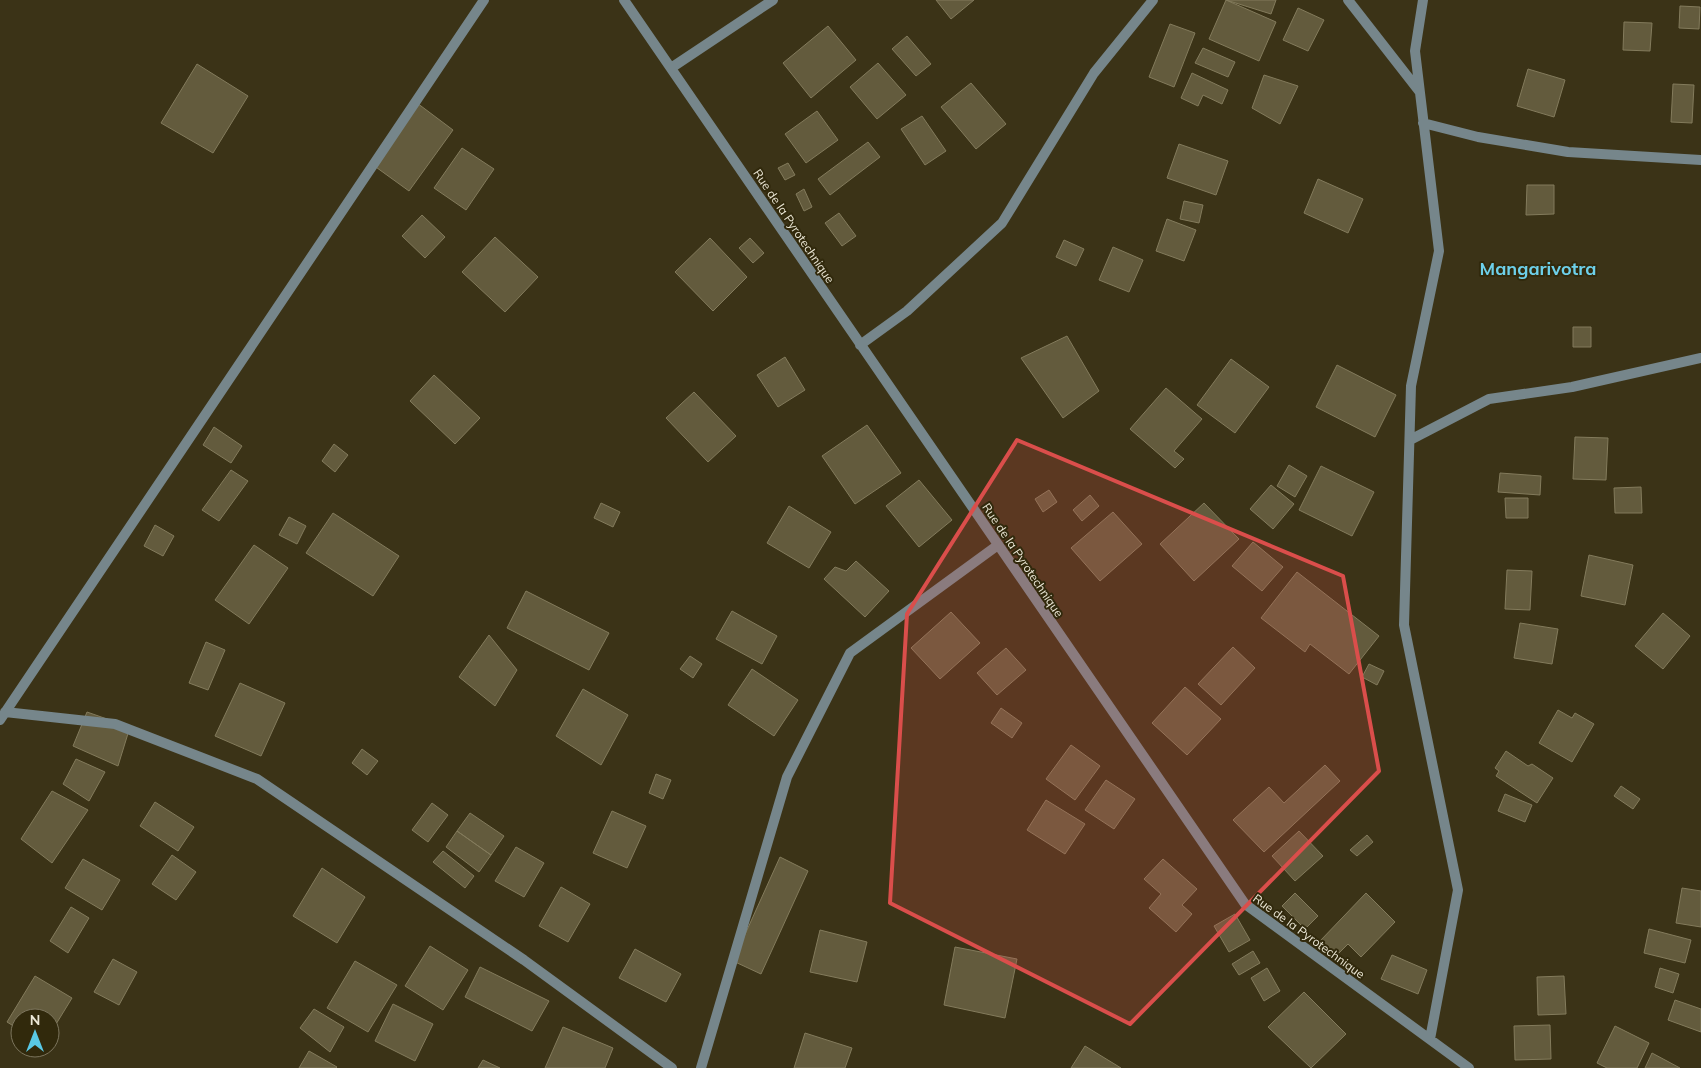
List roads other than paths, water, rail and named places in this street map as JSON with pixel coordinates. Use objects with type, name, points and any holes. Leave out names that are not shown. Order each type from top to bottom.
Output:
[{"type":"street","points":[[484,0],[3,716],[116,724],[257,779],[524,960],[672,1068]]},
{"type":"street","name":"Rue de la Pyrotechnique","points":[[624,0],[1245,904],[1469,1068]]},
{"type":"street","points":[[671,68],[773,0]]},
{"type":"street","points":[[860,344],[907,311],[1002,223],[1094,73],[1153,0]]},
{"type":"street","points":[[1348,0],[1420,92]]},
{"type":"street","points":[[1423,0],[1415,51],[1439,251],[1411,386],[1404,625],[1458,890],[1430,1039]]},
{"type":"street","points":[[1423,123],[1478,137],[1568,152],[1701,160]]},
{"type":"street","points":[[1410,440],[1489,399],[1572,387],[1701,358]]},
{"type":"street","points":[[701,1068],[787,777],[850,653],[998,545]]},
{"type":"district","name":"Mangarivotra","points":[[1538,268]]}]
